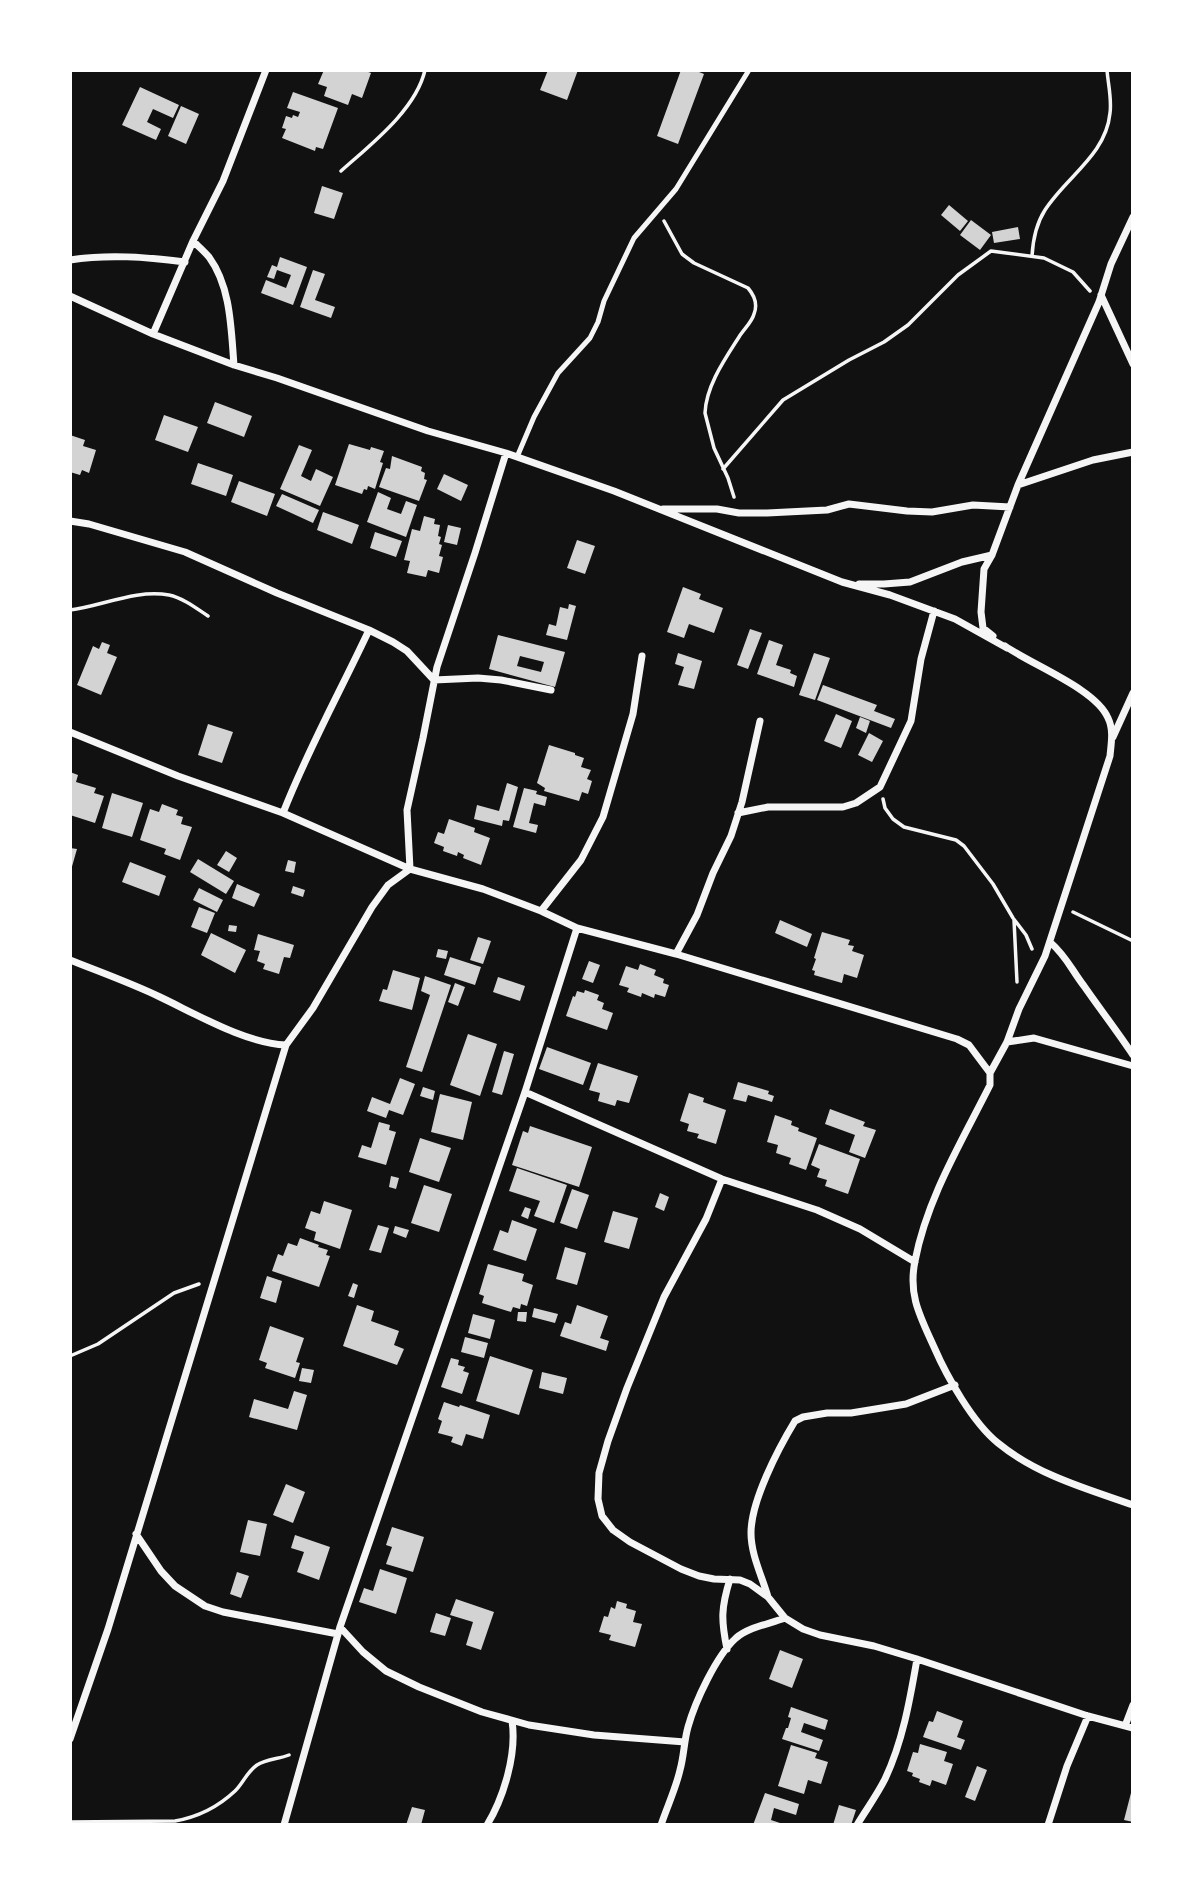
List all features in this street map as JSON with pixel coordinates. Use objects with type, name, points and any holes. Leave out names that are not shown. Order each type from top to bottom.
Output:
[{"type":"street","points":[[153,334],[192,241],[223,181],[266,70]]},
{"type":"street","points":[[1007,648],[984,628],[981,612],[984,569],[1133,217]]},
{"type":"street","points":[[192,241],[209,257],[224,286],[234,365]]},
{"type":"street","points":[[70,260],[88,257],[147,257],[185,262]]},
{"type":"street","points":[[70,296],[153,334],[234,365],[614,491],[848,583],[955,619],[1094,698],[1108,718],[1112,736],[1110,756],[1050,942],[1007,1042],[990,1073],[990,1085],[944,1176],[923,1232],[915,1262],[913,1285],[916,1308],[938,1357],[978,1423],[998,1444],[1031,1465],[1063,1480],[1133,1505]]},
{"type":"street","points":[[1100,299],[1133,364]]},
{"type":"street","points":[[1018,485],[1093,460],[1133,452]]},
{"type":"street","points":[[410,869],[407,810],[434,680],[506,453]]},
{"type":"street","points":[[659,509],[717,509],[739,513],[827,510],[849,504],[932,512],[973,505],[1010,507]]},
{"type":"street","points":[[70,521],[185,552],[369,630],[407,651],[434,680],[478,678],[551,690]]},
{"type":"street","points":[[848,583],[910,582],[962,562],[992,555]]},
{"type":"street","points":[[738,813],[768,807],[843,807],[856,803],[880,787],[911,721],[921,659],[934,611]]},
{"type":"street","points":[[283,813],[321,725],[369,630]]},
{"type":"street","points":[[541,911],[581,860],[603,817],[633,714],[642,656]]},
{"type":"street","points":[[1111,740],[1133,693]]},
{"type":"street","points":[[676,954],[697,915],[731,835],[760,721]]},
{"type":"street","points":[[70,732],[178,776],[283,813],[410,869],[483,888],[577,928],[676,954],[957,1039],[969,1045],[990,1073]]},
{"type":"street","points":[[70,1739],[108,1629],[286,1045],[313,1008],[372,907],[388,886],[410,869]]},
{"type":"street","points":[[286,1822],[339,1630],[525,1092],[577,928]]},
{"type":"street","points":[[1050,942],[1063,954],[1133,1055]]},
{"type":"street","points":[[70,960],[144,990],[250,1039],[286,1045]]},
{"type":"street","points":[[1007,1042],[1034,1038],[1133,1066]]},
{"type":"street","points":[[525,1092],[722,1179],[828,1215],[860,1229],[915,1262]]},
{"type":"street","points":[[722,1179],[706,1219],[664,1297],[627,1388],[599,1473],[598,1499],[602,1516],[613,1530],[630,1542],[681,1569],[699,1576],[740,1580],[750,1584],[768,1597],[785,1618],[820,1636],[874,1646],[1129,1727],[1133,1705]]},
{"type":"street","points":[[768,1597],[754,1555],[751,1532],[768,1473],[795,1421],[827,1412],[851,1413],[906,1404],[955,1385]]},
{"type":"street","points":[[136,1534],[174,1586],[205,1606],[223,1612],[339,1630],[386,1671],[447,1699],[529,1725],[594,1735],[685,1742]]},
{"type":"street","points":[[727,1649],[721,1616],[730,1579]]},
{"type":"street","points":[[661,1825],[680,1772],[688,1727],[705,1686],[727,1649],[737,1637],[750,1630],[785,1618]]},
{"type":"street","points":[[857,1825],[885,1779],[899,1741],[911,1698],[917,1659]]},
{"type":"street","points":[[1048,1825],[1067,1766],[1088,1716]]},
{"type":"street","points":[[487,1825],[496,1808],[508,1772],[512,1721]]},
{"type":"lane","points":[[517,457],[534,417],[558,373],[590,338],[634,238],[677,189],[749,70]]},
{"type":"path","points":[[341,170],[394,123],[412,98],[425,70]]},
{"type":"path","points":[[1032,256],[1032,243],[1038,223],[1047,207],[1100,146],[1110,114],[1107,70]]},
{"type":"path","points":[[658,210],[682,254],[694,263],[748,288],[756,304],[751,320],[728,354],[713,383],[705,408],[714,448],[739,513]]},
{"type":"path","points":[[723,468],[783,400],[884,342],[908,325],[958,275],[991,251],[1044,258],[1073,272],[1100,299]]},
{"type":"path","points":[[70,610],[131,597],[170,595],[208,616]]},
{"type":"path","points":[[880,787],[885,807],[893,819],[904,827],[956,840],[964,846],[1026,935],[1040,967]]},
{"type":"path","points":[[1062,906],[1133,941]]},
{"type":"path","points":[[1013,918],[1019,1009]]},
{"type":"path","points":[[70,1356],[98,1344],[174,1293],[216,1278]]},
{"type":"path","points":[[71,1823],[175,1821],[190,1818],[204,1813],[225,1799],[260,1763],[304,1749]]},
{"type":"building","points":[[324,70],[363,70],[371,73],[362,98],[352,94],[348,105],[324,96],[327,87],[318,84]]},
{"type":"building","points":[[548,70],[578,70],[567,100],[540,90]]},
{"type":"building","points":[[681,70],[694,70],[704,74],[678,144],[657,136]]},
{"type":"building","points":[[140,87],[179,105],[173,118],[153,109],[147,122],[161,129],[156,140],[122,125]]},
{"type":"building","points":[[293,92],[338,108],[323,149],[316,147],[315,151],[282,138],[286,129],[282,128],[286,116],[298,117],[300,112],[287,108]]},
{"type":"building","points":[[181,106],[199,114],[186,144],[168,136]]},
{"type":"building","points":[[322,186],[343,193],[334,219],[314,213]]},
{"type":"building","points":[[949,205],[968,221],[960,231],[941,215]]},
{"type":"building","points":[[971,220],[991,235],[980,250],[960,235]]},
{"type":"building","points":[[1018,227],[1020,239],[994,243],[992,232]]},
{"type":"building","points":[[280,257],[307,267],[293,305],[261,293],[266,280],[286,288],[291,275],[277,270],[274,279],[267,277],[272,265],[277,267]]},
{"type":"building","points":[[313,270],[325,274],[315,300],[335,307],[331,318],[300,307]]},
{"type":"building","points":[[215,402],[252,416],[244,437],[207,423]]},
{"type":"building","points":[[164,415],[198,427],[188,452],[155,440]]},
{"type":"building","points":[[70,435],[85,440],[83,446],[96,450],[89,473],[82,470],[80,475],[70,472]]},
{"type":"building","points":[[349,444],[384,451],[375,489],[368,486],[362,494],[335,485]]},
{"type":"building","points":[[299,445],[312,450],[301,476],[311,481],[316,469],[333,477],[320,506],[280,489]]},
{"type":"building","points":[[392,456],[422,467],[424,479],[427,480],[419,501],[379,487],[386,468],[390,469]]},
{"type":"building","points":[[198,463],[233,475],[226,496],[191,484]]},
{"type":"building","points":[[444,474],[468,485],[461,501],[437,489]]},
{"type":"building","points":[[239,481],[275,494],[267,516],[231,502]]},
{"type":"building","points":[[378,492],[391,498],[387,509],[401,514],[406,501],[417,505],[406,537],[367,522]]},
{"type":"building","points":[[282,494],[319,510],[313,523],[276,506]]},
{"type":"building","points":[[323,512],[359,525],[352,544],[317,530]]},
{"type":"building","points":[[424,516],[435,519],[434,524],[440,525],[438,536],[441,537],[439,544],[442,545],[439,556],[443,557],[439,573],[428,570],[426,577],[407,573],[410,561],[404,560],[412,529],[420,531]]},
{"type":"building","points":[[448,525],[461,528],[457,545],[444,542]]},
{"type":"building","points":[[375,532],[402,541],[396,557],[370,548]]},
{"type":"building","points":[[577,540],[595,546],[585,574],[567,568]]},
{"type":"building","points":[[683,587],[701,594],[699,599],[723,608],[714,633],[689,624],[684,638],[667,632]]},
{"type":"building","points":[[569,604],[576,606],[567,640],[546,635],[549,624],[556,626],[560,607],[568,609]]},
{"type":"building","points":[[750,629],[762,633],[748,669],[737,665]]},
{"type":"building","points":[[498,635],[565,652],[555,687],[489,669]],"holes":[[[520,656],[544,662],[541,672],[517,666]]]},
{"type":"building","points":[[769,640],[783,645],[776,665],[791,670],[790,673],[797,676],[794,687],[757,674]]},
{"type":"building","points":[[102,642],[110,645],[107,653],[117,657],[101,695],[77,685],[93,646],[99,649]]},
{"type":"building","points":[[678,653],[702,661],[694,689],[678,685],[684,667],[675,664]]},
{"type":"building","points":[[814,653],[830,658],[815,700],[799,695]]},
{"type":"building","points":[[823,685],[877,705],[874,711],[895,719],[891,728],[817,700]]},
{"type":"building","points":[[836,714],[852,721],[841,748],[824,741]]},
{"type":"building","points":[[860,717],[870,721],[866,733],[856,728]]},
{"type":"building","points":[[208,724],[233,732],[222,763],[198,755]]},
{"type":"building","points":[[869,733],[883,741],[872,762],[858,755]]},
{"type":"building","points":[[549,745],[584,758],[581,767],[591,770],[587,779],[592,781],[588,794],[582,792],[579,801],[544,791],[545,788],[537,783]]},
{"type":"building","points":[[70,772],[78,775],[76,782],[96,788],[94,793],[104,796],[95,823],[70,815]]},
{"type":"building","points":[[507,783],[518,787],[509,821],[503,820],[502,826],[474,819],[477,805],[499,811]]},
{"type":"building","points":[[524,788],[547,797],[545,806],[534,803],[529,823],[538,825],[536,833],[513,827]]},
{"type":"building","points":[[112,793],[143,803],[132,837],[102,828]]},
{"type":"building","points":[[162,804],[178,810],[176,815],[183,817],[181,824],[192,827],[180,860],[164,854],[166,849],[140,840],[150,809],[159,812]]},
{"type":"building","points":[[449,819],[475,828],[474,832],[490,838],[481,865],[463,858],[464,855],[458,852],[457,856],[443,851],[444,847],[434,843],[438,832],[444,834]]},
{"type":"building","points":[[70,848],[77,849],[71,870],[70,870]]},
{"type":"building","points":[[226,851],[237,858],[229,872],[217,865]]},
{"type":"building","points":[[198,859],[234,881],[226,894],[190,872]]},
{"type":"building","points":[[288,860],[296,862],[294,873],[285,871]]},
{"type":"building","points":[[130,862],[166,876],[159,896],[122,882]]},
{"type":"building","points":[[237,884],[260,894],[254,907],[232,898]]},
{"type":"building","points":[[293,886],[305,890],[303,897],[291,893]]},
{"type":"building","points":[[199,888],[223,900],[217,912],[193,900]]},
{"type":"building","points":[[199,907],[215,913],[207,933],[191,927]]},
{"type":"building","points":[[780,920],[812,934],[807,947],[775,933]]},
{"type":"building","points":[[229,925],[237,926],[236,932],[228,931]]},
{"type":"building","points":[[822,932],[850,940],[848,945],[854,946],[852,951],[864,955],[857,978],[844,974],[842,983],[814,975],[814,958]]},
{"type":"building","points":[[211,933],[246,950],[235,973],[201,955]]},
{"type":"building","points":[[258,934],[294,945],[290,958],[284,957],[279,974],[263,969],[265,964],[257,961],[260,951],[254,950]]},
{"type":"building","points":[[478,937],[491,941],[483,964],[470,960]]},
{"type":"building","points":[[438,949],[448,951],[446,959],[436,957]]},
{"type":"building","points":[[450,957],[481,967],[475,985],[444,975]]},
{"type":"building","points":[[589,961],[600,965],[593,983],[582,979]]},
{"type":"building","points":[[640,964],[656,970],[654,975],[664,979],[663,983],[669,985],[665,997],[655,994],[654,998],[642,993],[641,997],[627,992],[629,988],[619,985],[626,966],[638,970]]},
{"type":"building","points":[[393,970],[420,978],[412,1010],[379,1001],[383,989],[387,990]]},
{"type":"building","points":[[425,976],[451,985],[422,1072],[406,1067],[430,995],[421,991]]},
{"type":"building","points":[[498,977],[525,986],[520,1001],[493,992]]},
{"type":"building","points":[[455,983],[465,987],[458,1006],[448,1002]]},
{"type":"building","points":[[585,990],[599,995],[597,1000],[604,1003],[602,1009],[613,1013],[607,1030],[566,1016],[573,996],[575,997],[577,991],[584,993]]},
{"type":"building","points":[[468,1034],[497,1044],[480,1096],[450,1085]]},
{"type":"building","points":[[547,1047],[591,1063],[583,1085],[539,1069]]},
{"type":"building","points":[[504,1051],[514,1054],[502,1095],[492,1092]]},
{"type":"building","points":[[598,1063],[638,1076],[629,1103],[617,1100],[615,1106],[598,1101],[600,1093],[589,1090]]},
{"type":"building","points":[[400,1078],[415,1084],[403,1115],[389,1110],[386,1118],[367,1111],[372,1097],[390,1104]]},
{"type":"building","points":[[738,1082],[769,1091],[768,1094],[774,1096],[772,1102],[748,1095],[746,1102],[733,1099]]},
{"type":"building","points":[[423,1087],[435,1091],[433,1100],[420,1096]]},
{"type":"building","points":[[689,1093],[704,1098],[703,1102],[726,1110],[716,1144],[697,1138],[699,1134],[687,1131],[689,1124],[680,1121]]},
{"type":"building","points":[[440,1094],[472,1102],[463,1140],[431,1132]]},
{"type":"building","points":[[830,1109],[865,1122],[863,1126],[876,1130],[865,1158],[849,1152],[855,1135],[825,1124]]},
{"type":"building","points":[[775,1115],[792,1121],[791,1125],[799,1128],[798,1131],[817,1138],[806,1170],[789,1164],[791,1158],[776,1153],[778,1145],[767,1142]]},
{"type":"building","points":[[379,1122],[390,1125],[389,1130],[396,1132],[386,1165],[358,1157],[362,1145],[371,1148]]},
{"type":"building","points":[[530,1126],[592,1147],[579,1187],[512,1165],[523,1131],[528,1133]]},
{"type":"building","points":[[420,1138],[451,1148],[439,1182],[409,1172]]},
{"type":"building","points":[[819,1144],[860,1159],[848,1194],[825,1186],[827,1180],[817,1177],[820,1169],[811,1165]]},
{"type":"building","points":[[517,1168],[567,1185],[554,1223],[534,1216],[540,1201],[509,1191]]},
{"type":"building","points":[[391,1176],[399,1178],[396,1189],[389,1187]]},
{"type":"building","points":[[424,1185],[452,1194],[439,1232],[411,1223]]},
{"type":"building","points":[[572,1189],[589,1195],[577,1229],[560,1223]]},
{"type":"building","points":[[660,1193],[669,1197],[664,1211],[655,1207]]},
{"type":"building","points":[[324,1201],[352,1210],[340,1249],[314,1240],[316,1232],[305,1228],[311,1211],[320,1214]]},
{"type":"building","points":[[525,1207],[531,1209],[528,1219],[521,1216]]},
{"type":"building","points":[[613,1211],[638,1218],[629,1249],[604,1242]]},
{"type":"building","points":[[512,1220],[537,1229],[526,1261],[493,1250],[500,1230],[508,1233]]},
{"type":"building","points":[[378,1225],[389,1228],[381,1253],[369,1250]]},
{"type":"building","points":[[395,1226],[409,1230],[406,1238],[393,1233]]},
{"type":"building","points":[[300,1238],[328,1250],[326,1255],[330,1256],[319,1287],[272,1271],[278,1254],[283,1256],[288,1243],[297,1246]]},
{"type":"building","points":[[565,1247],[586,1253],[577,1285],[556,1279]]},
{"type":"building","points":[[488,1264],[524,1274],[522,1281],[533,1285],[527,1306],[521,1304],[520,1309],[513,1307],[511,1312],[482,1303],[484,1296],[479,1294]]},
{"type":"building","points":[[267,1276],[282,1281],[276,1303],[260,1298]]},
{"type":"building","points":[[353,1283],[358,1285],[354,1298],[348,1296]]},
{"type":"building","points":[[357,1305],[374,1311],[371,1321],[399,1331],[394,1345],[404,1349],[397,1365],[343,1346]]},
{"type":"building","points":[[577,1305],[608,1316],[600,1338],[609,1341],[606,1351],[560,1336],[565,1322],[571,1324]]},
{"type":"building","points":[[534,1308],[558,1314],[555,1323],[532,1317]]},
{"type":"building","points":[[518,1312],[527,1312],[526,1322],[517,1321]]},
{"type":"building","points":[[473,1314],[495,1320],[490,1339],[468,1333]]},
{"type":"building","points":[[270,1326],[304,1338],[296,1362],[300,1363],[295,1378],[265,1368],[267,1363],[259,1360]]},
{"type":"building","points":[[465,1337],[488,1343],[484,1358],[461,1352]]},
{"type":"building","points":[[490,1356],[533,1370],[519,1415],[476,1401]]},
{"type":"building","points":[[451,1358],[459,1360],[458,1365],[465,1367],[463,1371],[469,1373],[462,1394],[441,1387]]},
{"type":"building","points":[[302,1368],[314,1370],[311,1383],[299,1381]]},
{"type":"building","points":[[542,1372],[567,1378],[563,1394],[539,1388]]},
{"type":"building","points":[[294,1391],[307,1395],[297,1430],[249,1417],[254,1399],[288,1409]]},
{"type":"building","points":[[444,1402],[490,1415],[483,1439],[466,1434],[462,1446],[451,1442],[453,1437],[438,1433],[442,1421],[438,1419]]},
{"type":"building","points":[[286,1484],[305,1492],[293,1523],[273,1515]]},
{"type":"building","points":[[248,1520],[267,1524],[260,1556],[240,1552]]},
{"type":"building","points":[[392,1527],[424,1537],[413,1572],[386,1564],[392,1547],[386,1545]]},
{"type":"building","points":[[295,1535],[330,1547],[319,1580],[297,1572],[304,1552],[291,1548]]},
{"type":"building","points":[[380,1569],[407,1578],[396,1614],[359,1602],[364,1588],[373,1591]]},
{"type":"building","points":[[237,1572],[249,1576],[241,1598],[230,1594]]},
{"type":"building","points":[[456,1599],[494,1612],[481,1650],[466,1645],[473,1622],[450,1615]]},
{"type":"building","points":[[617,1601],[636,1611],[633,1622],[642,1624],[635,1647],[609,1640],[611,1635],[599,1632],[604,1616],[608,1617],[611,1607],[615,1609]]},
{"type":"building","points":[[436,1613],[451,1618],[445,1636],[430,1632]]},
{"type":"building","points":[[780,1650],[803,1659],[792,1688],[769,1679]]},
{"type":"building","points":[[791,1707],[828,1720],[825,1730],[804,1723],[801,1732],[823,1740],[819,1751],[782,1739],[791,1718],[788,1717]]},
{"type":"building","points":[[937,1711],[963,1721],[957,1737],[965,1740],[961,1750],[923,1737],[929,1721],[933,1722]]},
{"type":"building","points":[[920,1744],[947,1752],[944,1761],[953,1764],[946,1785],[932,1780],[930,1786],[919,1782],[920,1779],[907,1771],[913,1752],[918,1753]]},
{"type":"building","points":[[791,1745],[817,1753],[815,1758],[828,1762],[821,1784],[808,1780],[804,1794],[778,1786]]},
{"type":"building","points":[[977,1766],[987,1770],[975,1801],[965,1797]]},
{"type":"building","points":[[1133,1789],[1133,1822],[1124,1820]]},
{"type":"building","points":[[765,1793],[799,1804],[796,1815],[774,1808],[771,1820],[786,1825],[753,1825]]},
{"type":"building","points":[[839,1805],[856,1810],[851,1825],[833,1825]]},
{"type":"building","points":[[412,1807],[425,1810],[421,1825],[406,1825]]}]
